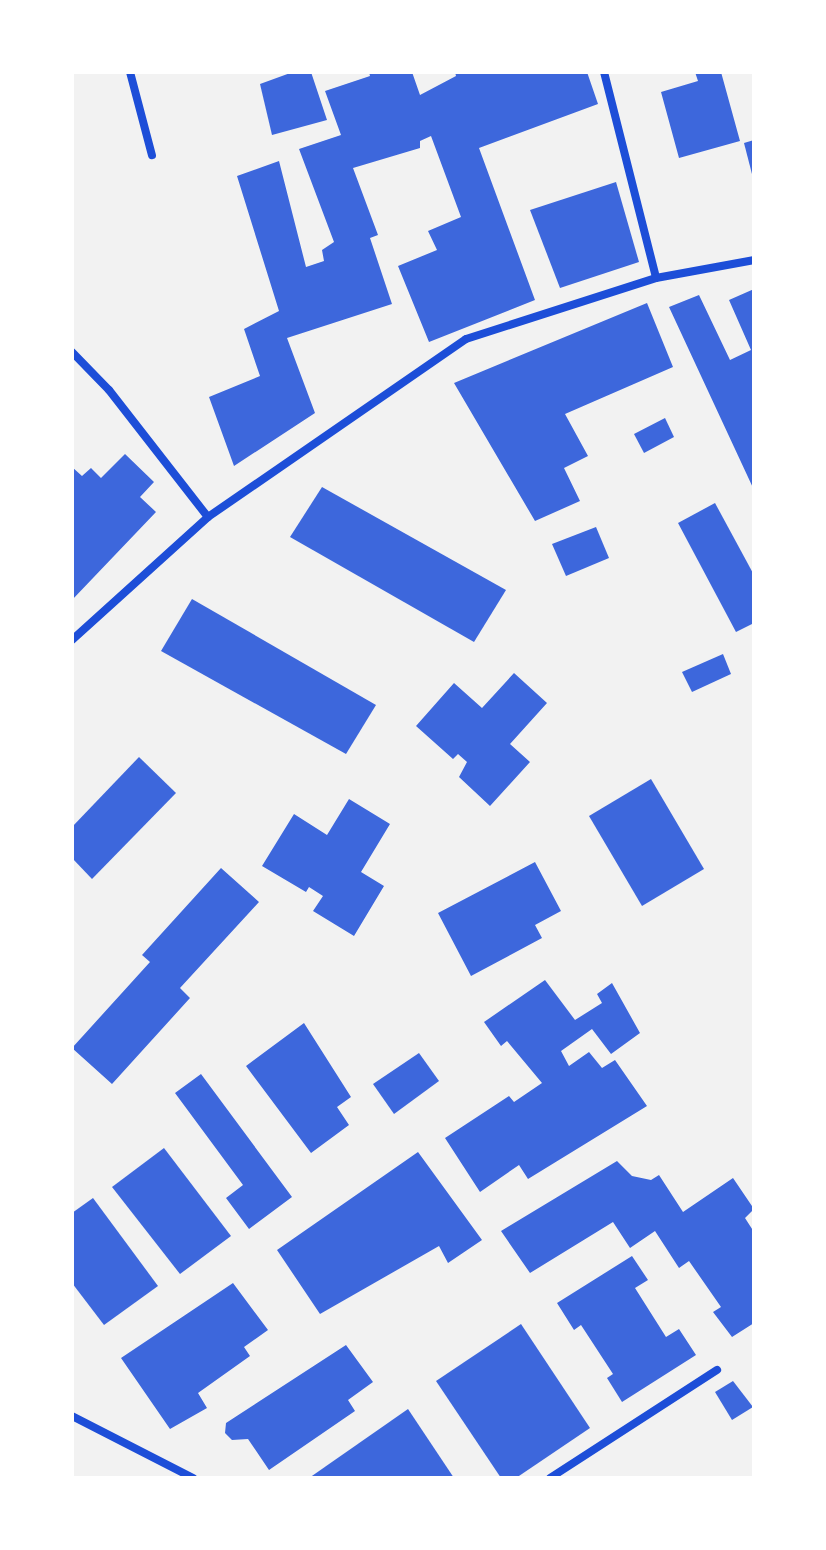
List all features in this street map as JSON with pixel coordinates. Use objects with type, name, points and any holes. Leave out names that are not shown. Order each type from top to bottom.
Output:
[{"type":"street","points":[[130,72],[152,155]]},
{"type":"street","points":[[604,72],[656,278]]},
{"type":"street","points":[[72,640],[208,517],[466,339],[656,278],[754,260]]},
{"type":"street","points":[[72,352],[109,390],[208,517]]},
{"type":"street","points":[[550,1478],[717,1370]]},
{"type":"street","points":[[72,1416],[193,1478]]},
{"type":"building","points":[[293,72],[311,72],[327,120],[272,135],[260,84]]},
{"type":"building","points":[[369,72],[412,72],[420,95],[456,76],[455,72],[587,72],[598,104],[479,148],[535,300],[429,342],[398,266],[437,250],[428,231],[461,217],[431,136],[420,141],[420,148],[353,168],[378,235],[370,238],[392,304],[287,338],[315,413],[234,466],[209,397],[260,376],[244,329],[279,311],[237,176],[279,161],[306,267],[324,261],[322,250],[334,242],[299,149],[341,135],[325,91],[370,76]]},
{"type":"building","points":[[695,72],[721,72],[740,141],[679,158],[661,92],[698,81]]},
{"type":"building","points":[[754,140],[754,178],[753,178],[744,143]]},
{"type":"building","points":[[616,182],[639,262],[560,288],[530,210]]},
{"type":"building","points":[[754,289],[754,490],[669,307],[699,295],[730,360],[751,350],[729,300]]},
{"type":"building","points":[[647,303],[673,367],[565,414],[588,456],[564,468],[580,501],[535,521],[454,383]]},
{"type":"building","points":[[665,418],[674,437],[644,453],[634,434]]},
{"type":"building","points":[[125,454],[154,482],[140,497],[156,512],[72,600],[72,467],[82,476],[91,468],[101,478]]},
{"type":"building","points":[[322,487],[506,590],[474,642],[290,537]]},
{"type":"building","points":[[715,503],[754,575],[754,623],[736,632],[678,523]]},
{"type":"building","points":[[596,527],[609,558],[566,576],[552,544]]},
{"type":"building","points":[[192,599],[376,705],[346,754],[161,651]]},
{"type":"building","points":[[723,654],[731,674],[692,692],[682,672]]},
{"type":"building","points":[[514,673],[547,703],[510,744],[530,762],[490,806],[459,777],[467,762],[458,754],[453,759],[416,726],[454,683],[482,708]]},
{"type":"building","points":[[139,757],[176,793],[92,879],[72,858],[72,827]]},
{"type":"building","points":[[651,779],[704,869],[642,906],[589,816]]},
{"type":"building","points":[[349,799],[390,824],[361,872],[384,886],[354,936],[313,911],[323,896],[309,887],[306,892],[262,866],[294,814],[327,835]]},
{"type":"building","points":[[535,862],[561,911],[535,925],[542,938],[471,976],[438,913]]},
{"type":"building","points":[[221,868],[259,902],[180,988],[190,998],[112,1084],[72,1048],[150,962],[142,955]]},
{"type":"building","points":[[545,980],[575,1020],[602,1003],[597,994],[612,983],[640,1033],[611,1054],[592,1029],[561,1051],[569,1066],[589,1052],[602,1068],[615,1060],[647,1106],[528,1179],[519,1165],[480,1192],[445,1138],[509,1096],[514,1102],[542,1083],[507,1041],[501,1046],[484,1022]]},
{"type":"building","points":[[304,1023],[351,1097],[337,1107],[349,1125],[311,1153],[246,1066]]},
{"type":"building","points":[[419,1053],[439,1081],[394,1114],[373,1084]]},
{"type":"building","points":[[201,1074],[292,1197],[249,1229],[226,1198],[243,1185],[175,1093]]},
{"type":"building","points":[[164,1148],[231,1236],[180,1274],[112,1187]]},
{"type":"building","points":[[418,1152],[482,1240],[448,1263],[439,1246],[320,1314],[277,1250]]},
{"type":"building","points":[[617,1161],[632,1176],[651,1180],[659,1175],[683,1212],[733,1178],[754,1209],[745,1218],[754,1232],[754,1323],[732,1337],[713,1312],[721,1307],[689,1261],[679,1268],[655,1231],[630,1248],[613,1222],[530,1273],[501,1231]]},
{"type":"building","points":[[93,1198],[158,1286],[104,1325],[72,1283],[72,1213]]},
{"type":"building","points":[[632,1256],[648,1280],[635,1288],[666,1337],[679,1329],[696,1355],[622,1402],[607,1378],[613,1374],[581,1325],[574,1330],[557,1303]]},
{"type":"building","points":[[233,1283],[268,1330],[244,1347],[250,1356],[198,1393],[207,1408],[170,1429],[121,1358]]},
{"type":"building","points":[[521,1324],[590,1428],[516,1478],[501,1478],[436,1381]]},
{"type":"building","points":[[346,1345],[373,1382],[348,1400],[355,1411],[269,1470],[248,1439],[232,1440],[225,1433],[226,1423]]},
{"type":"building","points":[[733,1381],[753,1407],[732,1420],[715,1392]]},
{"type":"building","points":[[408,1409],[454,1478],[309,1478]]}]
